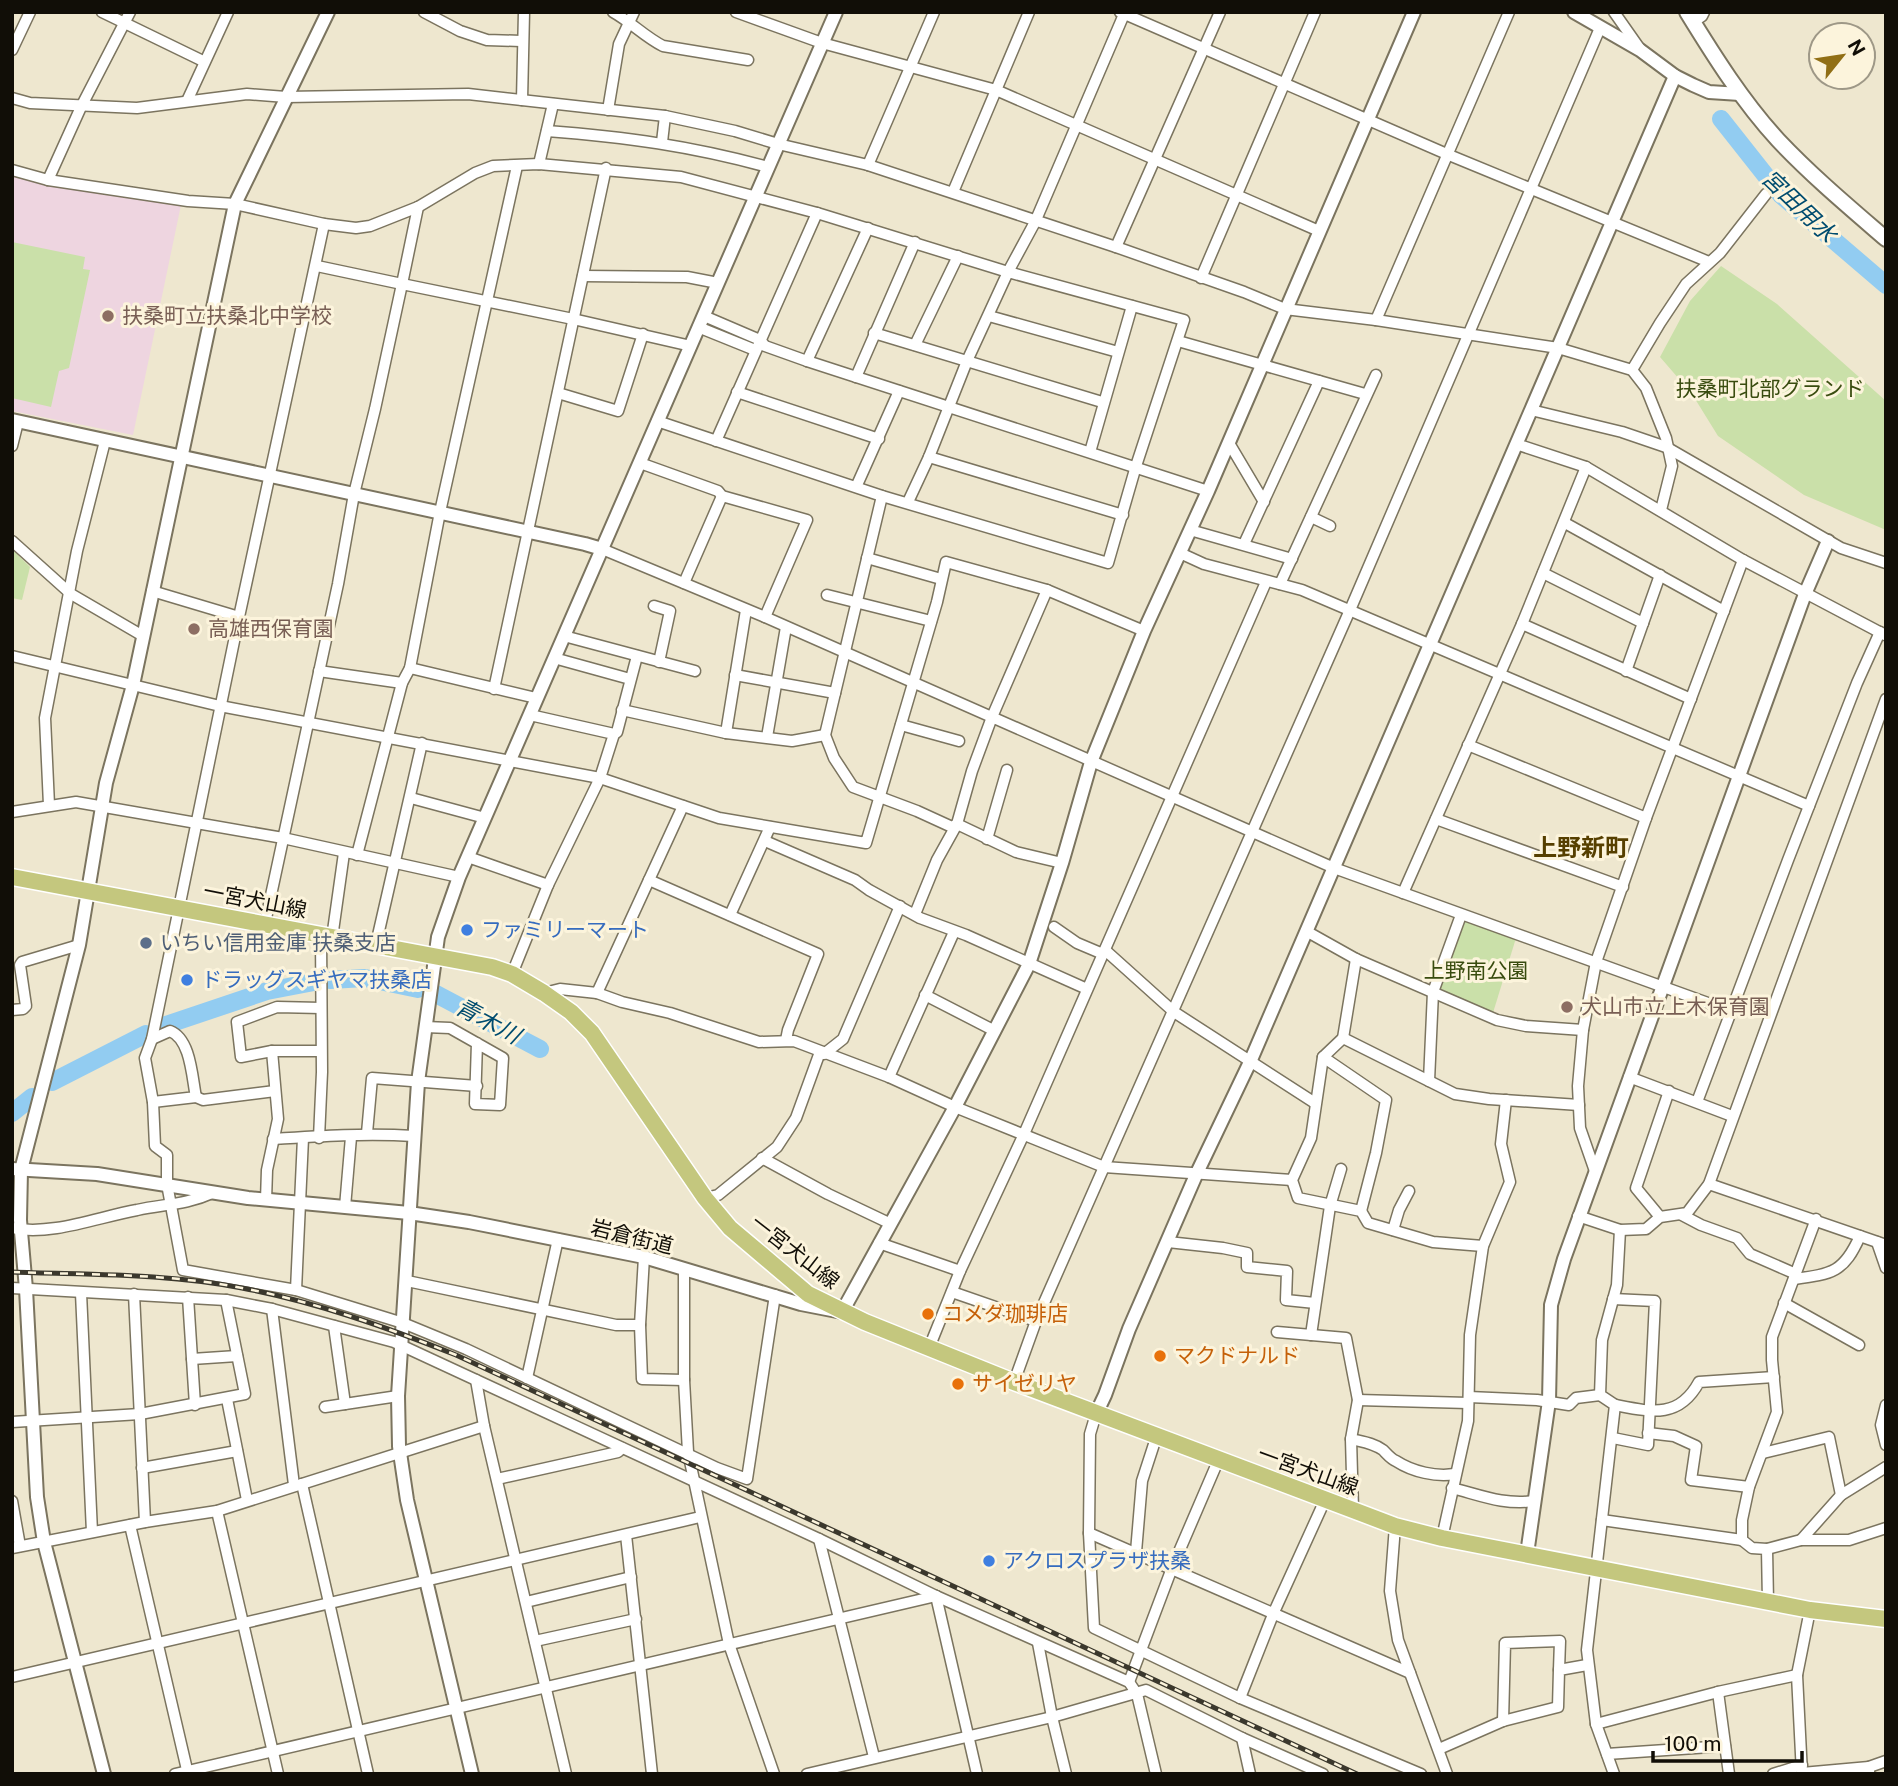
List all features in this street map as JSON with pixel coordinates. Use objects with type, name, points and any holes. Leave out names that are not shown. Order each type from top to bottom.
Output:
[{"type":"main road","points":[[1694,16],[1741,94],[1776,138],[1824,186],[1886,239]]},
{"type":"main road","name":"一宮犬山線","points":[[12,877],[434,955],[512,974],[571,1012],[598,1041],[705,1198],[730,1228],[760,1255],[808,1294],[842,1312],[1014,1382],[1395,1526],[1442,1538],[1810,1609],[1886,1619]]},
{"type":"street","points":[[12,50],[30,12]]},
{"type":"street","points":[[102,12],[203,61]]},
{"type":"street","points":[[48,180],[81,107],[130,12]]},
{"type":"street","points":[[187,101],[203,61],[228,12]]},
{"type":"street","points":[[104,1774],[44,1542],[37,1497],[26,1289],[17,1229],[17,1170],[79,945],[106,783],[133,685],[235,204],[328,12]]},
{"type":"street","points":[[522,100],[524,12]]},
{"type":"street","points":[[613,12],[632,17],[652,40],[663,46],[748,60]]},
{"type":"street","points":[[736,12],[822,43],[996,90],[1319,231]]},
{"type":"street","points":[[472,1774],[407,1500],[400,1453],[398,1396],[414,1136],[434,955],[459,877],[835,12]]},
{"type":"street","points":[[868,165],[911,71],[934,12]]},
{"type":"street","points":[[953,192],[1029,12]]},
{"type":"street","points":[[1116,247],[1220,12]]},
{"type":"street","points":[[1201,278],[1315,12]]},
{"type":"street","points":[[842,1312],[955,1107],[1029,964],[1091,762],[1144,631],[1229,443],[1414,12]]},
{"type":"street","points":[[1376,320],[1509,12]]},
{"type":"street","points":[[1574,12],[1640,50],[1675,76],[1709,92],[1741,94]]},
{"type":"street","points":[[1615,12],[1640,50]]},
{"type":"street","points":[[427,13],[460,32],[487,40],[522,41]]},
{"type":"street","points":[[908,502],[967,361],[1008,272],[1035,222],[1123,13],[1449,155],[1709,262]]},
{"type":"street","points":[[608,110],[619,44],[632,17]]},
{"type":"street","points":[[1014,1382],[1036,1321],[1350,610],[1600,28]]},
{"type":"street","points":[[1421,1774],[1240,1698],[1094,1628],[1089,1533],[1090,1434],[1129,1329],[1196,1175],[1250,1062],[1675,76]]},
{"type":"street","points":[[12,99],[81,107],[137,108],[247,94],[286,97],[468,94],[665,116],[735,131],[868,165],[953,192],[1244,292],[1285,309],[1558,348],[1632,370],[1646,388],[1672,466],[1661,510]]},
{"type":"street","points":[[539,164],[553,104]]},
{"type":"street","points":[[662,142],[665,116]]},
{"type":"street","points":[[547,131],[662,142],[768,167]]},
{"type":"street","points":[[12,170],[48,180],[188,201],[235,204],[324,224],[356,228],[370,226],[418,207],[475,173],[493,166],[539,164],[606,168],[681,177],[817,213],[1008,272],[1184,320],[1136,466],[1108,563],[882,496],[857,485],[657,421]]},
{"type":"street","points":[[357,855],[402,683],[410,668],[440,512],[517,166]]},
{"type":"street","points":[[494,689],[606,168]]},
{"type":"street","points":[[1632,370],[1686,284],[1720,253],[1766,194]]},
{"type":"street","points":[[265,923],[354,494],[418,207]]},
{"type":"street","points":[[716,441],[817,213]]},
{"type":"street","points":[[324,224],[220,706],[152,1039],[145,1058],[153,1102],[155,1146],[167,1155],[167,1184],[170,1205],[174,1210],[183,1270],[296,1290],[403,1323],[747,1479],[775,1296]]},
{"type":"street","points":[[807,361],[868,228]]},
{"type":"street","points":[[856,377],[915,242]]},
{"type":"street","points":[[915,345],[958,256]]},
{"type":"street","points":[[317,266],[691,346]]},
{"type":"street","points":[[583,276],[688,277],[718,283]]},
{"type":"street","points":[[1090,452],[1102,402],[1132,306]]},
{"type":"street","points":[[989,316],[1118,352]]},
{"type":"street","points":[[701,322],[757,345],[1208,491]]},
{"type":"street","points":[[874,332],[1102,402]]},
{"type":"street","points":[[558,393],[618,411],[643,334]]},
{"type":"street","points":[[1178,341],[1365,394]]},
{"type":"street","points":[[1280,584],[1376,375]]},
{"type":"street","points":[[1244,544],[1319,382]]},
{"type":"street","points":[[857,485],[899,391]]},
{"type":"street","points":[[737,392],[879,439]]},
{"type":"street","points":[[1531,411],[1622,432],[1668,448],[1841,548],[1886,563]]},
{"type":"street","points":[[12,446],[15,421],[602,549],[765,617],[1334,868],[1730,1011]]},
{"type":"street","points":[[49,805],[44,718],[71,594],[77,551],[105,440]]},
{"type":"street","points":[[1229,443],[1264,502]]},
{"type":"street","points":[[1516,444],[1586,467],[1743,560],[1883,634],[1857,683],[1697,1102]]},
{"type":"street","points":[[929,457],[1123,515]]},
{"type":"street","points":[[640,463],[718,491],[722,496],[807,520],[765,617]]},
{"type":"street","points":[[1403,893],[1522,624],[1586,467]]},
{"type":"street","points":[[684,583],[722,496]]},
{"type":"street","points":[[882,496],[825,735],[834,758],[853,787],[952,827],[957,824]]},
{"type":"street","points":[[1311,517],[1330,526]]},
{"type":"street","points":[[1564,523],[1724,611]]},
{"type":"street","points":[[1190,530],[1292,559]]},
{"type":"street","points":[[12,541],[71,594],[143,636]]},
{"type":"street","points":[[1527,1555],[1549,1401],[1551,1305],[1578,1216],[1805,594],[1828,541]]},
{"type":"street","points":[[1180,553],[1204,564],[1302,590],[1809,806]]},
{"type":"street","points":[[867,558],[941,579]]},
{"type":"street","points":[[1595,1171],[1580,1128],[1578,1086],[1583,1030],[1596,962],[1646,818],[1743,560]]},
{"type":"street","points":[[12,656],[220,706],[600,778],[719,818],[866,843],[914,683],[946,562],[1046,590],[1144,631]]},
{"type":"street","points":[[1543,573],[1643,623]]},
{"type":"street","points":[[1626,671],[1660,575]]},
{"type":"street","points":[[929,1348],[960,1271],[1024,1134],[1266,582]]},
{"type":"street","points":[[915,914],[937,860],[957,824],[972,771],[992,717],[1046,590]]},
{"type":"street","points":[[152,591],[239,617]]},
{"type":"street","points":[[827,595],[931,621]]},
{"type":"street","points":[[654,606],[670,611],[659,662]]},
{"type":"street","points":[[726,733],[746,610]]},
{"type":"street","points":[[1522,624],[1691,699]]},
{"type":"street","points":[[767,737],[786,627]]},
{"type":"street","points":[[564,636],[695,671]]},
{"type":"street","points":[[512,974],[548,885],[600,778],[614,734],[617,732],[637,656]]},
{"type":"street","points":[[554,659],[630,679]]},
{"type":"street","points":[[410,668],[536,698]]},
{"type":"street","points":[[319,671],[402,683]]},
{"type":"street","points":[[735,675],[835,692]]},
{"type":"street","points":[[1578,1216],[1620,1230],[1646,1229],[1660,1217],[1687,1213],[1709,1184],[1886,699]]},
{"type":"street","points":[[622,710],[726,733],[792,741],[825,735]]},
{"type":"street","points":[[530,715],[614,734]]},
{"type":"street","points":[[901,725],[959,741]]},
{"type":"street","points":[[376,944],[422,743]]},
{"type":"street","points":[[1468,745],[1646,818]]},
{"type":"street","points":[[987,839],[1007,770]]},
{"type":"street","points":[[411,798],[485,818]]},
{"type":"street","points":[[12,813],[76,802],[284,838],[459,877]]},
{"type":"street","points":[[597,993],[683,806]]},
{"type":"street","points":[[1436,819],[1623,887]]},
{"type":"street","points":[[957,824],[1016,852],[1062,863]]},
{"type":"street","points":[[730,915],[770,827]]},
{"type":"street","points":[[765,841],[855,880],[869,890],[954,932],[1087,989]]},
{"type":"street","points":[[319,1138],[321,1007],[326,937],[344,852]]},
{"type":"street","points":[[468,858],[548,885]]},
{"type":"street","points":[[649,880],[818,954],[786,1041]]},
{"type":"street","points":[[705,1198],[718,1195],[777,1147],[796,1118],[822,1053],[843,1039],[900,906]]},
{"type":"street","points":[[1429,1082],[1433,992],[1461,915]]},
{"type":"street","points":[[1054,927],[1077,943],[1104,952],[1174,1012],[1315,1103]]},
{"type":"street","points":[[1306,931],[1356,958],[1497,1020],[1525,1026],[1583,1030]]},
{"type":"street","points":[[889,1077],[954,932]]},
{"type":"street","points":[[12,1010],[26,1006],[20,965],[22,962],[79,945]]},
{"type":"street","points":[[1356,958],[1343,1038],[1323,1057],[1311,1138],[1292,1180],[1298,1198],[1361,1211]]},
{"type":"street","points":[[544,993],[560,989],[597,993],[759,1042],[786,1041],[804,1045],[889,1077],[955,1107],[1104,1167],[1292,1180]]},
{"type":"street","points":[[925,995],[995,1031]]},
{"type":"street","points":[[321,1007],[277,1007],[237,1022],[241,1057],[272,1051],[321,1051]]},
{"type":"street","points":[[425,1027],[450,1028],[477,1043],[503,1058],[500,1105],[475,1104],[477,1043]]},
{"type":"street","points":[[152,1039],[170,1031],[179,1038],[188,1061],[196,1097]]},
{"type":"street","points":[[1343,1038],[1455,1094],[1579,1105]]},
{"type":"street","points":[[266,1200],[267,1170],[278,1119],[272,1051]]},
{"type":"street","points":[[1323,1057],[1385,1100],[1376,1153],[1361,1211],[1368,1223],[1433,1242],[1483,1247]]},
{"type":"street","points":[[1629,1077],[1732,1116]]},
{"type":"street","points":[[367,1133],[372,1079],[477,1086]]},
{"type":"street","points":[[153,1102],[196,1097],[203,1100],[275,1091]]},
{"type":"street","points":[[1660,1217],[1636,1188],[1669,1091]]},
{"type":"street","points":[[1442,1538],[1468,1421],[1470,1335],[1483,1247],[1510,1182],[1501,1144],[1506,1100]]},
{"type":"street","points":[[273,1139],[351,1137],[367,1133],[414,1136]]},
{"type":"street","points":[[345,1207],[351,1137]]},
{"type":"street","points":[[296,1290],[303,1138]]},
{"type":"street","points":[[762,1158],[889,1223]]},
{"type":"street","points":[[1311,1335],[1330,1206],[1341,1169]]},
{"type":"street","name":"岩倉街道","points":[[17,1170],[97,1174],[299,1205],[409,1213],[644,1257],[801,1304],[842,1312]]},
{"type":"street","points":[[1709,1184],[1881,1244],[1886,1268]]},
{"type":"street","points":[[1393,1230],[1409,1191]]},
{"type":"street","points":[[17,1229],[63,1226],[185,1204],[212,1193]]},
{"type":"street","points":[[1681,1214],[1701,1225],[1738,1238],[1750,1254],[1795,1276],[1816,1276],[1845,1264],[1860,1236]]},
{"type":"street","points":[[1742,1540],[1742,1520],[1749,1487],[1777,1412],[1772,1337],[1815,1219]]},
{"type":"street","points":[[1600,1395],[1602,1340],[1617,1285],[1620,1230]]},
{"type":"street","points":[[527,1378],[558,1239]]},
{"type":"street","points":[[1168,1242],[1247,1253],[1247,1267],[1287,1271],[1286,1300],[1315,1303]]},
{"type":"street","points":[[879,1243],[960,1271]]},
{"type":"street","points":[[644,1257],[640,1325],[642,1379],[684,1380]]},
{"type":"street","points":[[684,1270],[684,1380],[688,1452],[729,1644],[774,1774]]},
{"type":"street","points":[[407,1281],[617,1325],[640,1325]]},
{"type":"street","points":[[12,1288],[226,1300],[371,1334],[402,1347],[819,1539],[936,1596],[1129,1682],[1137,1694],[1156,1774]]},
{"type":"street","points":[[952,1292],[1036,1321]]},
{"type":"street","points":[[81,1293],[92,1532]]},
{"type":"street","points":[[134,1294],[145,1522]]},
{"type":"street","points":[[188,1297],[195,1405]]},
{"type":"street","points":[[1613,1299],[1654,1301],[1648,1445],[1613,1438]]},
{"type":"street","points":[[12,1422],[140,1414],[245,1394],[226,1300]]},
{"type":"street","points":[[1784,1303],[1859,1345]]},
{"type":"street","points":[[272,1309],[298,1485],[329,1603],[368,1774]]},
{"type":"street","points":[[334,1325],[345,1404]]},
{"type":"street","points":[[1277,1332],[1346,1338],[1358,1400],[1351,1439],[1353,1510]]},
{"type":"street","points":[[192,1359],[237,1356]]},
{"type":"street","points":[[1358,1400],[1549,1401],[1569,1405],[1576,1398],[1600,1395],[1615,1405],[1649,1412],[1677,1407],[1693,1394],[1699,1382],[1774,1377]]},
{"type":"street","points":[[476,1380],[484,1426],[566,1774]]},
{"type":"street","points":[[325,1407],[398,1396]]},
{"type":"street","points":[[226,1399],[247,1500]]},
{"type":"street","points":[[1614,1774],[1596,1724],[1587,1665],[1615,1405]]},
{"type":"street","points":[[1886,1405],[1881,1425],[1886,1445]]},
{"type":"street","points":[[12,1501],[16,1547],[217,1511],[484,1426]]},
{"type":"street","points":[[1648,1433],[1674,1436],[1696,1446],[1691,1480],[1749,1487]]},
{"type":"street","points":[[1136,1552],[1142,1481],[1156,1437]]},
{"type":"street","points":[[1763,1452],[1829,1437],[1841,1494]]},
{"type":"street","points":[[1351,1439],[1370,1443],[1382,1449],[1395,1461],[1414,1469],[1441,1476],[1455,1474]]},
{"type":"street","points":[[497,1479],[618,1452],[622,1448]]},
{"type":"street","points":[[142,1468],[237,1451]]},
{"type":"street","points":[[1129,1682],[1172,1568],[1218,1461]]},
{"type":"street","points":[[1801,1540],[1841,1494],[1886,1466]]},
{"type":"street","points":[[1452,1488],[1503,1502],[1517,1504],[1535,1501]]},
{"type":"street","points":[[1240,1698],[1274,1612],[1325,1500]]},
{"type":"street","points":[[217,1511],[278,1774]]},
{"type":"street","points":[[12,1677],[701,1517]]},
{"type":"street","points":[[1602,1520],[1742,1540],[1752,1548],[1768,1549],[1801,1540],[1849,1540],[1886,1528]]},
{"type":"street","points":[[130,1525],[188,1772]]},
{"type":"street","points":[[1395,1526],[1390,1591],[1398,1640],[1447,1774]]},
{"type":"street","points":[[1089,1533],[1410,1673]]},
{"type":"street","points":[[626,1535],[652,1774]]},
{"type":"street","points":[[819,1539],[874,1757]]},
{"type":"street","points":[[1768,1549],[1768,1601]]},
{"type":"street","points":[[526,1602],[631,1577]]},
{"type":"street","points":[[175,1774],[936,1596]]},
{"type":"street","points":[[936,1596],[977,1774]]},
{"type":"street","points":[[1802,1771],[1797,1675],[1810,1609]]},
{"type":"street","points":[[535,1641],[636,1619]]},
{"type":"street","points":[[1439,1749],[1503,1721],[1558,1707],[1560,1642],[1505,1643],[1503,1721]]},
{"type":"street","points":[[1038,1643],[1066,1774]]},
{"type":"street","points":[[1559,1670],[1587,1665]]},
{"type":"street","points":[[1596,1724],[1718,1692],[1797,1675]]},
{"type":"street","points":[[807,1774],[1052,1717],[1146,1690],[1241,1738],[1323,1774]]},
{"type":"street","points":[[1718,1692],[1729,1774]]},
{"type":"street","points":[[1241,1738],[1250,1774]]},
{"type":"street","points":[[1607,1754],[1725,1746]]},
{"type":"street","points":[[1773,1774],[1869,1770],[1886,1761]]},
{"type":"shaded area","points":[[12,176],[52,186],[181,205],[133,435],[12,411]]},
{"type":"green space","points":[[12,242],[85,257],[83,269],[90,270],[69,368],[59,371],[51,407],[12,398]]},
{"type":"green space","name":"扶桑町北部グランド","points":[[1721,266],[1777,304],[1886,401],[1886,530],[1804,495],[1718,436],[1692,394],[1660,357],[1690,301]]},
{"type":"green space","points":[[12,549],[30,567],[22,600],[12,598]]},
{"type":"green space","name":"上野南公園","points":[[1465,922],[1516,938],[1492,1016],[1440,988]]},
{"type":"waterway","name":"宮田用水","points":[[1721,119],[1781,195],[1886,285]]},
{"type":"waterway","name":"青木川","points":[[330,980],[365,978],[418,989]]},
{"type":"waterway","name":"青木川","points":[[163,1026],[267,991],[314,982]]},
{"type":"waterway","name":"青木川","points":[[436,994],[540,1049]]},
{"type":"waterway","name":"青木川","points":[[52,1082],[146,1034]]},
{"type":"waterway","name":"青木川","points":[[12,1113],[32,1097]]},
{"type":"railway","points":[[12,1272],[127,1276],[213,1283],[297,1300],[403,1335],[456,1355],[1357,1774]]},
{"type":"place","name":"扶桑町立扶桑北中学校","points":[[108,316]]},
{"type":"place","name":"高雄西保育園","points":[[194,629]]},
{"type":"place","name":"ファミリーマート","points":[[467,930]]},
{"type":"place","name":"いちい信用金庫 扶桑支店","points":[[146,943]]},
{"type":"place","name":"ドラッグスギヤマ扶桑店","points":[[187,980]]},
{"type":"place","name":"犬山市立上木保育園","points":[[1567,1007]]},
{"type":"place","name":"コメダ珈琲店","points":[[928,1314]]},
{"type":"place","name":"マクドナルド","points":[[1160,1356]]},
{"type":"place","name":"サイゼリヤ","points":[[958,1384]]},
{"type":"place","name":"アクロスプラザ扶桑","points":[[989,1561]]},
{"type":"district","name":"上野新町","points":[[1581,848]]}]
